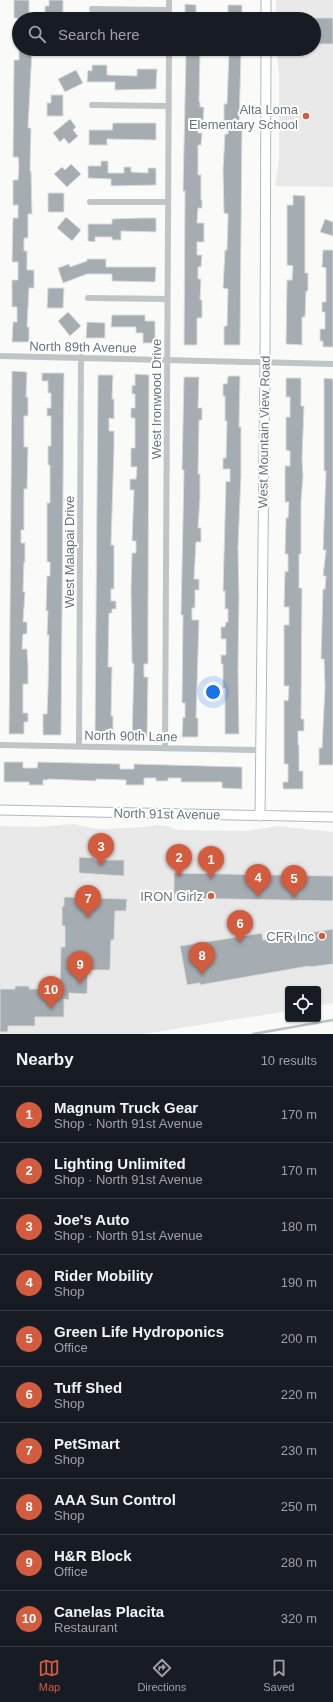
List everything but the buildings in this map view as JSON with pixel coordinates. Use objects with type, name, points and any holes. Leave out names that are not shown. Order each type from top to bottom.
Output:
[{"type":"street","points":[[92,9],[169,10],[170,0]]},
{"type":"street","points":[[266,0],[266,12]]},
{"type":"street","name":"West Ironwood Drive","points":[[164,748],[169,56]]},
{"type":"street","name":"West Mountain View Road","points":[[260,816],[265,362],[266,56]]},
{"type":"street","points":[[92,105],[169,106]]},
{"type":"street","points":[[90,202],[168,202]]},
{"type":"street","points":[[88,298],[168,299]]},
{"type":"street","name":"North 89th Avenue","points":[[0,356],[333,364]]},
{"type":"street","name":"West Malapai Drive","points":[[80,746],[81,358]]},
{"type":"street","name":"North 90th Lane","points":[[0,745],[261,750]]},
{"type":"street","name":"North 91st Avenue","points":[[0,810],[333,817]]},
{"type":"shaded area","name":"Alta Loma Elementary School","points":[[276,0],[333,0],[333,187],[275,186],[279,162],[279,71],[277,56],[321,56],[321,12],[276,12]]},
{"type":"shaded area","points":[[73,824],[97,829],[107,829],[156,825],[167,826],[178,830],[247,831],[277,826],[333,832],[333,1003],[321,1005],[321,986],[285,986],[285,1011],[144,1034],[0,1034],[0,826],[40,827]]},
{"type":"waterway","points":[[253,1034],[333,1020]]},
{"type":"place","name":"Alta Loma Elementary School","points":[[306,116]]},
{"type":"place","name":"Joe's Auto","points":[[101,866]]},
{"type":"place","name":"Lighting Unlimited","points":[[179,877]]},
{"type":"place","name":"Magnum Truck Gear","points":[[211,879]]},
{"type":"place","name":"IRON Girlz","points":[[211,896]]},
{"type":"place","name":"Rider Mobility","points":[[258,897]]},
{"type":"place","name":"Green Life Hydroponics","points":[[294,898]]},
{"type":"place","name":"PetSmart","points":[[88,918]]},
{"type":"place","name":"CFR Inc","points":[[322,936]]},
{"type":"place","name":"Tuff Shed","points":[[240,943]]},
{"type":"place","name":"AAA Sun Control","points":[[202,975]]},
{"type":"place","name":"H&R Block","points":[[80,984]]},
{"type":"place","name":"Canelas Placita","points":[[51,1009]]}]
